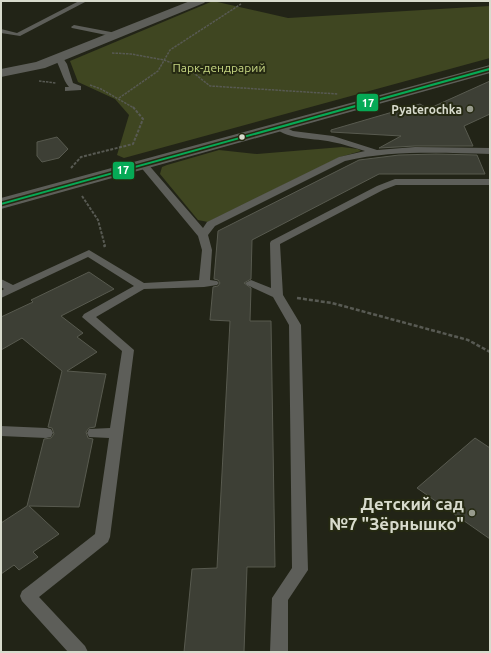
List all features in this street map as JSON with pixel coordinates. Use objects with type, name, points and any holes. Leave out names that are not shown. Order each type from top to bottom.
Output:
[{"type":"street","points":[[1,73],[40,65],[200,1]]},
{"type":"street","points":[[1,204],[490,69]]},
{"type":"lane","points":[[1,31],[18,35],[84,1]]},
{"type":"lane","points":[[45,21],[55,24]]},
{"type":"lane","points":[[74,28],[116,35]]},
{"type":"lane","points":[[58,57],[63,64],[69,86]]},
{"type":"lane","points":[[280,128],[290,133],[333,139],[377,152]]},
{"type":"lane","points":[[203,234],[211,224],[342,159],[377,152],[490,151]]},
{"type":"lane","points":[[79,652],[28,596],[102,537],[128,350],[88,317],[142,286],[209,284],[207,250],[203,234],[144,165]]},
{"type":"lane","points":[[279,652],[280,598],[300,570],[295,325],[277,295],[275,243],[380,188],[395,182],[490,182]]},
{"type":"lane","points":[[1,282],[6,292],[89,253],[142,286]]},
{"type":"lane","points":[[251,283],[277,295]]},
{"type":"lane","points":[[1,431],[46,433]]},
{"type":"lane","points":[[94,433],[117,433]]},
{"type":"path","points":[[119,98],[158,71],[170,50],[241,4]]},
{"type":"path","points":[[108,52],[131,54],[164,60],[190,70],[210,86],[340,95]]},
{"type":"path","points":[[36,80],[69,86],[89,85],[101,88],[134,106],[143,119],[133,144],[81,157]]},
{"type":"path","points":[[73,184],[98,220],[107,259],[104,262]]},
{"type":"path","points":[[277,295],[332,302],[468,340],[490,352]]},
{"type":"green space","name":"Парк-дендрарий","points":[[213,1],[288,18],[490,6],[490,58],[124,158],[117,155],[129,115],[115,99],[78,82],[70,61]]},
{"type":"green space","points":[[342,147],[358,149],[361,151],[340,157],[208,222],[198,220],[160,174],[162,167],[219,150],[257,154]]},
{"type":"building","points":[[490,81],[490,114],[464,126],[473,146],[415,146],[379,148],[401,136],[331,132],[331,130],[420,104],[428,109]]},
{"type":"building","points":[[57,137],[68,149],[59,158],[42,162],[37,156],[37,142]]},
{"type":"building","points":[[399,155],[477,155],[485,174],[379,174],[252,240],[251,279],[244,283],[251,288],[250,321],[271,321],[275,567],[247,567],[244,652],[184,652],[192,569],[217,568],[230,321],[210,320],[213,287],[218,286],[220,283],[218,280],[214,279],[218,231],[359,160]]},
{"type":"building","points":[[89,272],[114,289],[61,316],[83,333],[77,337],[97,352],[67,371],[106,374],[95,427],[89,428],[86,432],[88,438],[93,439],[79,507],[29,506],[59,534],[33,552],[38,557],[19,570],[14,565],[1,574],[1,523],[27,506],[44,439],[51,438],[54,434],[52,428],[48,427],[62,371],[22,338],[1,350],[1,317],[33,302],[31,300]]},
{"type":"building","name":"Детский сад №7 \"Зёрнышко\"","points":[[475,438],[490,448],[490,539],[417,488]]},
{"type":"transit line","name":"17","points":[[1,204],[490,69]]},
{"type":"place","name":"Pyaterochka","points":[[470,109]]},
{"type":"place","name":"Детский сад №7 \"Зёрнышко\"","points":[[472,513]]}]
